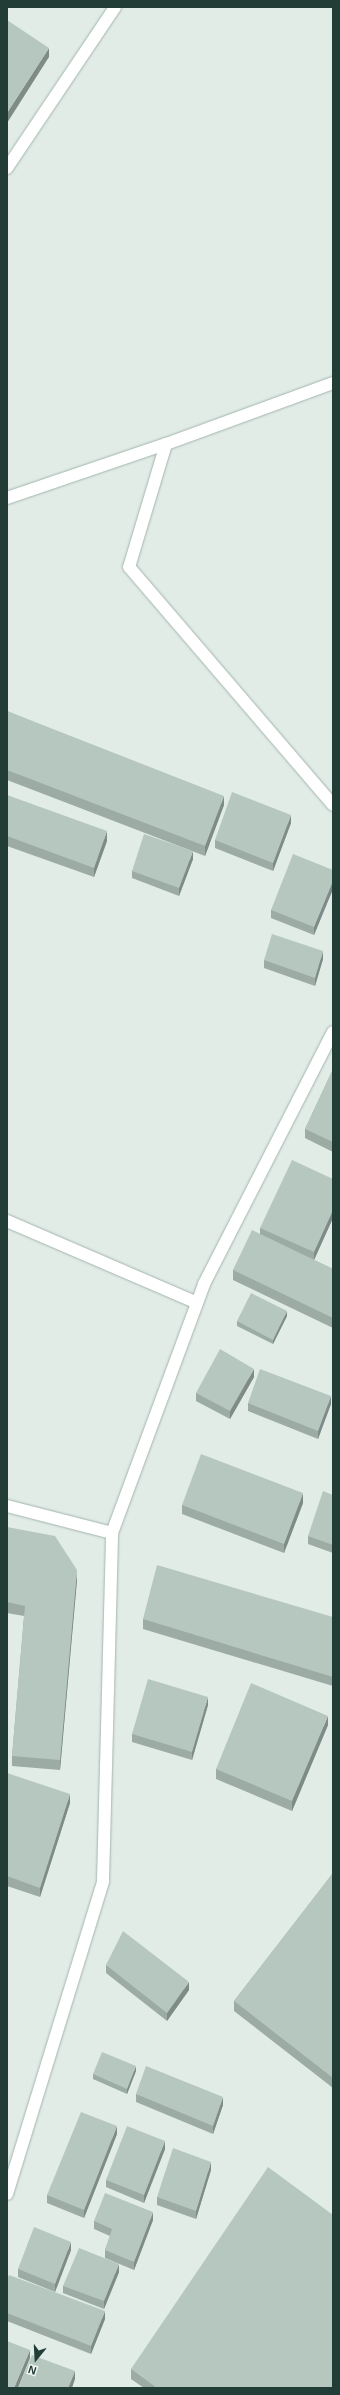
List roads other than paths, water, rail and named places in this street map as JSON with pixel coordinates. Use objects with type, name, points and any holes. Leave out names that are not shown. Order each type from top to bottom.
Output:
[{"type":"street","points":[[7,168],[115,7]]},
{"type":"street","points":[[7,498],[166,444],[333,383]]},
{"type":"street","points":[[166,444],[129,567],[333,805]]},
{"type":"street","points":[[7,2194],[104,1881],[112,1533],[208,1277],[333,1032]]},
{"type":"street","points":[[7,1221],[197,1303]]},
{"type":"street","points":[[7,1506],[112,1533]]}]
